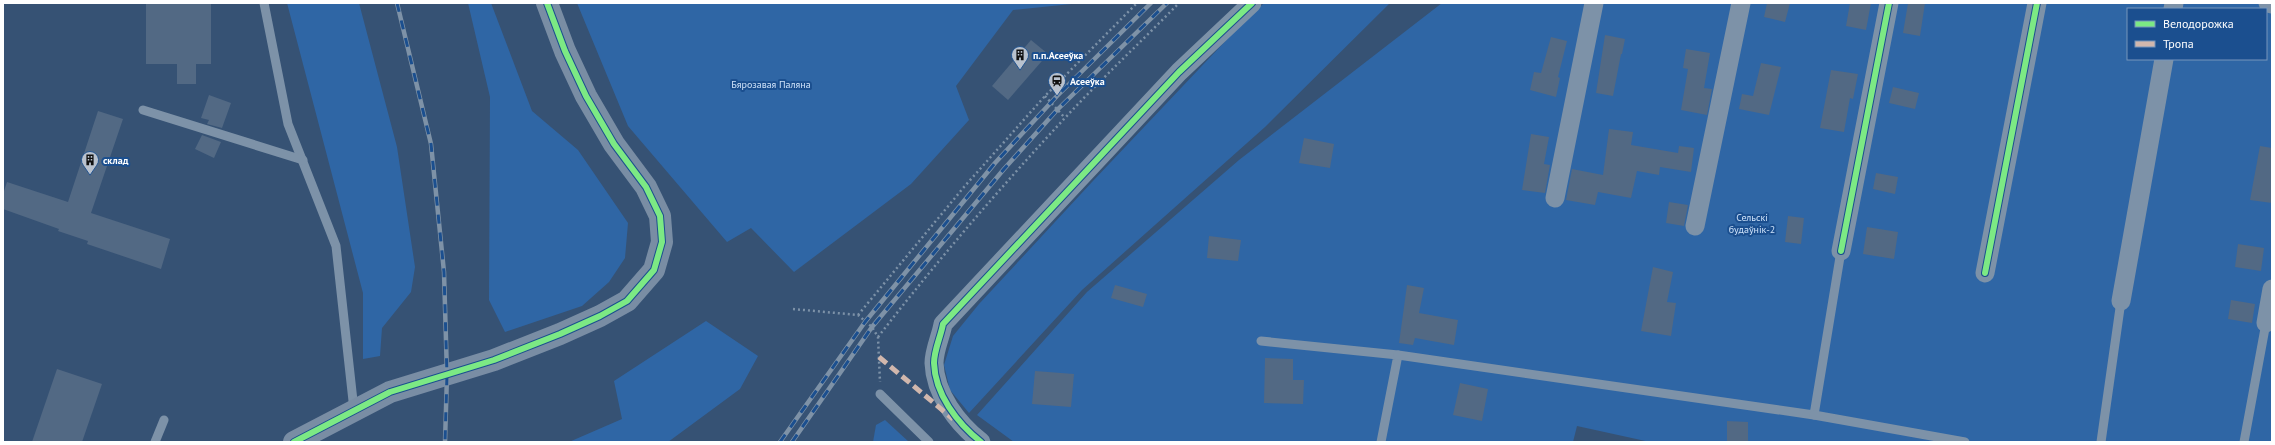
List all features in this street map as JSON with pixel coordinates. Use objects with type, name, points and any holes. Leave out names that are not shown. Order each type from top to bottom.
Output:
[{"type":"street","points":[[294,442],[390,392],[494,360],[560,334],[607,312],[627,300],[654,270],[662,242],[660,216],[654,200],[614,144],[586,96],[565,51],[547,3]]},
{"type":"street","points":[[981,442],[970,434],[940,394],[934,362],[943,324],[1179,72],[1252,3]]},
{"type":"street","points":[[1555,198],[1594,3]]},
{"type":"street","points":[[1696,226],[1741,3]]},
{"type":"street","points":[[1842,251],[1889,3]]},
{"type":"street","points":[[1985,273],[2037,3]]},
{"type":"street","points":[[2268,3],[2272,4]]},
{"type":"street","points":[[2121,301],[2164,60]]},
{"type":"street","points":[[2266,323],[2272,289]]},
{"type":"lane","points":[[264,3],[288,124],[336,246],[354,410]]},
{"type":"lane","points":[[143,110],[303,160]]},
{"type":"lane","points":[[1814,415],[1842,251]]},
{"type":"lane","points":[[2101,442],[2121,301]]},
{"type":"lane","points":[[2244,442],[2266,323]]},
{"type":"lane","points":[[1261,341],[1398,355],[1814,415],[1965,442]]},
{"type":"lane","points":[[1380,442],[1398,355]]},
{"type":"lane","points":[[880,394],[929,442]]},
{"type":"lane","points":[[155,442],[164,420]]},
{"type":"path","points":[[858,315],[964,187],[1045,96],[1136,3]]},
{"type":"path","points":[[878,337],[966,228],[1065,118],[1179,3]]},
{"type":"path","points":[[1045,96],[1065,118]]},
{"type":"path","points":[[793,309],[858,315],[872,327],[878,337],[880,394]]},
{"type":"green space","points":[[287,3],[359,3],[397,147],[415,267],[411,292],[382,328],[380,356],[363,359],[363,293]]},
{"type":"green space","points":[[468,3],[491,3],[532,111],[578,150],[628,223],[625,258],[609,282],[582,306],[505,332],[489,300],[490,97]]},
{"type":"green space","name":"Бярозавая Паляна","points":[[577,3],[1081,3],[1013,10],[956,86],[969,120],[911,184],[794,272],[751,228],[727,242],[628,126]]},
{"type":"green space","points":[[1264,3],[1390,3],[1265,127],[1082,290],[969,413],[950,390],[944,365],[953,336],[979,304],[1092,182],[1235,31]]},
{"type":"green space","name":"Сельскі будаўнік-2","points":[[1442,3],[2272,3],[2272,442],[1650,442],[1577,426],[1573,442],[1014,442],[977,415],[1087,292],[1239,160]]},
{"type":"green space","points":[[706,321],[758,356],[740,389],[668,442],[569,442],[622,419],[614,381]]},
{"type":"green space","points":[[885,420],[909,442],[873,442],[876,425]]},
{"type":"building","points":[[146,3],[211,3],[211,64],[196,64],[196,84],[177,84],[177,64],[146,64]]},
{"type":"building","points":[[1767,3],[1790,3],[1785,22],[1764,17]]},
{"type":"building","points":[[1850,3],[1871,3],[1866,30],[1846,26]]},
{"type":"building","points":[[1908,3],[1925,3],[1920,36],[1903,33]]},
{"type":"building","points":[[1605,35],[1625,39],[1613,96],[1596,93]]},
{"type":"building","points":[[1551,37],[1567,41],[1558,77],[1560,78],[1556,97],[1530,90],[1534,72],[1541,73]]},
{"type":"building","name":"п.п.Асееўка","points":[[1031,40],[1048,54],[1008,100],[992,86]]},
{"type":"building","points":[[1686,49],[1710,53],[1704,88],[1712,89],[1707,115],[1681,110],[1688,69],[1683,68]]},
{"type":"building","points":[[1761,63],[1781,67],[1769,115],[1739,109],[1742,94],[1753,96]]},
{"type":"building","points":[[1831,70],[1858,74],[1853,99],[1850,98],[1844,132],[1820,128]]},
{"type":"building","points":[[1893,87],[1919,93],[1915,109],[1889,103]]},
{"type":"building","points":[[209,95],[231,103],[222,128],[207,124],[209,120],[201,118]]},
{"type":"building","points":[[98,111],[123,119],[91,213],[170,239],[161,269],[87,244],[88,241],[58,231],[59,229],[3,209],[3,194],[7,182],[68,202]]},
{"type":"building","points":[[1609,129],[1633,132],[1631,145],[1678,153],[1679,146],[1694,148],[1691,172],[1660,167],[1659,175],[1637,171],[1631,198],[1598,192],[1595,205],[1566,200],[1572,169],[1603,175]]},
{"type":"building","points":[[1531,134],[1549,137],[1544,164],[1550,165],[1545,193],[1522,190]]},
{"type":"building","points":[[202,135],[221,142],[214,158],[195,149]]},
{"type":"building","points":[[1304,138],[1334,144],[1330,168],[1299,163]]},
{"type":"building","points":[[2260,146],[2272,148],[2272,203],[2250,200]]},
{"type":"building","points":[[1876,173],[1898,177],[1895,194],[1873,189]]},
{"type":"building","points":[[1669,202],[1688,205],[1684,226],[1666,223]]},
{"type":"building","points":[[1788,216],[1804,218],[1801,244],[1785,242]]},
{"type":"building","points":[[1867,227],[1898,232],[1894,259],[1863,254]]},
{"type":"building","points":[[1209,236],[1241,240],[1238,261],[1207,258]]},
{"type":"building","points":[[2238,244],[2264,248],[2261,271],[2235,267]]},
{"type":"building","points":[[1653,267],[1673,272],[1667,302],[1676,303],[1671,336],[1641,331]]},
{"type":"building","points":[[1115,285],[1147,294],[1143,307],[1111,298]]},
{"type":"building","points":[[1407,285],[1424,288],[1419,313],[1458,320],[1454,345],[1415,338],[1413,345],[1399,343]]},
{"type":"building","points":[[2231,300],[2255,304],[2252,323],[2228,319]]},
{"type":"building","points":[[1265,358],[1293,359],[1293,380],[1304,380],[1303,404],[1264,403]]},
{"type":"building","points":[[57,369],[102,384],[82,442],[32,442]]},
{"type":"building","points":[[1035,371],[1074,374],[1071,407],[1032,404]]},
{"type":"building","points":[[1460,383],[1488,389],[1482,421],[1453,415]]},
{"type":"building","points":[[1727,421],[1748,422],[1748,442],[1727,442]]},
{"type":"railway","points":[[397,3],[431,144],[444,272],[447,375],[445,442]]},
{"type":"railway","points":[[780,442],[865,322],[995,163],[1057,96],[1151,3]]},
{"type":"railway","points":[[792,442],[872,327],[1004,169],[1057,110],[1167,3]]},
{"type":"marked path","points":[[879,357],[953,419]]},
{"type":"cycle path","points":[[294,442],[390,392],[494,360],[560,334],[600,316],[627,301],[654,270],[662,242],[660,216],[646,187],[614,144],[586,96],[565,51],[547,3]]},
{"type":"cycle path","points":[[981,442],[956,417],[938,386],[935,375],[934,358],[943,324],[1179,72],[1252,3]]},
{"type":"cycle path","points":[[1841,251],[1889,3]]},
{"type":"cycle path","points":[[1985,273],[2037,3]]},
{"type":"place","name":"п.п.Асееўка","points":[[1020,70]]},
{"type":"place","name":"Асееўка","points":[[1057,96]]},
{"type":"place","name":"склад","points":[[90,175]]}]
